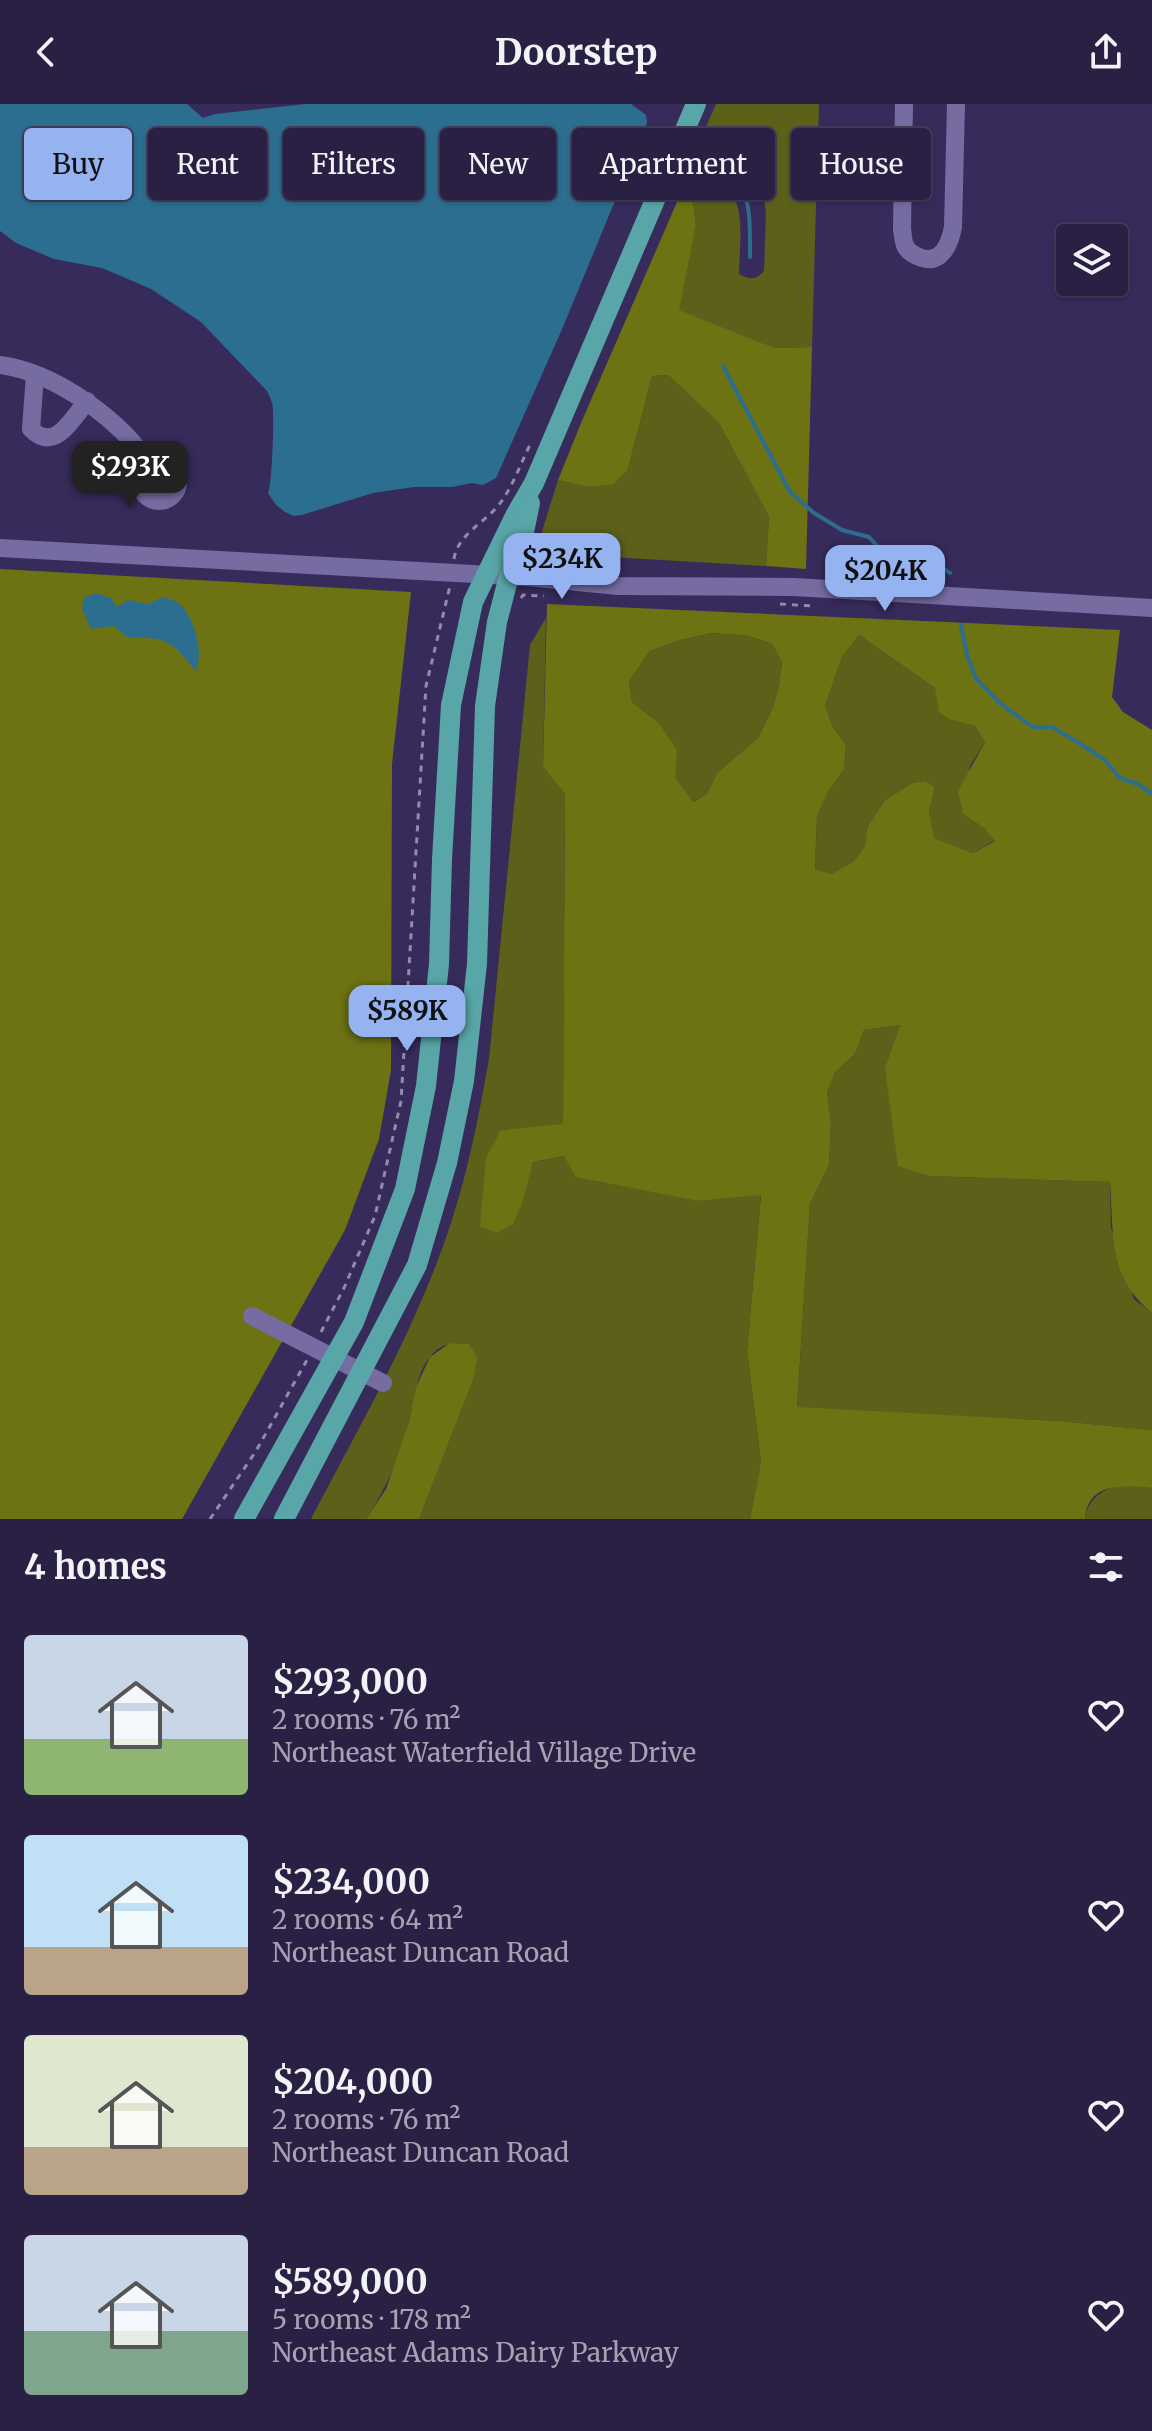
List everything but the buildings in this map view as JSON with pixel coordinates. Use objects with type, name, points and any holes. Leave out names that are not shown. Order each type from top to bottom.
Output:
[{"type":"main road","points":[[244,1519],[354,1322],[405,1189],[426,1086],[439,964],[451,705],[473,602],[534,483],[696,104]]},
{"type":"main road","points":[[284,1519],[417,1265],[447,1163],[464,1081],[477,964],[485,706],[497,622],[524,532],[534,483]]},
{"type":"street","points":[[904,104],[902,229],[905,247],[914,256],[928,260],[941,255],[951,240],[956,104]]},
{"type":"street","points":[[0,365],[35,375],[87,401],[140,449],[150,466]]},
{"type":"street","points":[[35,375],[31,429],[37,434],[49,438],[60,435],[87,401]]},
{"type":"street","points":[[0,548],[486,574],[618,586],[794,587],[1152,608]]},
{"type":"street","points":[[252,1316],[383,1383]]},
{"type":"path","points":[[454,560],[455,551]]},
{"type":"path","points":[[523,595],[555,596]]},
{"type":"path","points":[[210,1519],[256,1451],[314,1348],[375,1216],[401,1101],[426,686],[448,601]]},
{"type":"path","points":[[777,604],[825,606]]},
{"type":"shaded area","points":[[716,104],[819,104],[818,128],[791,128],[791,200],[816,200],[812,347],[775,348],[678,310],[696,225],[693,203],[689,200],[735,200],[740,227],[739,274],[753,278],[764,271],[764,200],[775,200],[775,128],[705,128]]},
{"type":"shaded area","points":[[678,200],[689,200],[693,203],[696,225],[679,310],[775,348],[812,347],[806,569],[766,566],[769,517],[719,423],[668,375],[652,376],[628,469],[613,484],[588,487],[558,480]]},
{"type":"shaded area","points":[[668,375],[719,423],[769,517],[766,566],[542,553],[539,541],[558,480],[588,487],[628,469],[652,376]]},
{"type":"shaded area","points":[[0,569],[411,592],[392,764],[391,1070],[379,1139],[345,1230],[182,1519],[0,1519]]},
{"type":"shaded area","points":[[547,604],[1120,630],[1112,697],[1123,712],[1152,730],[1152,1313],[1137,1299],[1120,1269],[1113,1236],[1110,1182],[929,1176],[898,1166],[885,1068],[900,1025],[864,1030],[855,1054],[835,1072],[827,1092],[831,1124],[829,1165],[810,1204],[797,1407],[1059,1421],[1152,1430],[1152,1488],[1119,1487],[1100,1492],[1088,1507],[1085,1519],[750,1519],[761,1461],[747,1351],[761,1195],[699,1201],[576,1177],[564,1156],[533,1162],[522,1204],[513,1224],[496,1233],[480,1226],[486,1158],[501,1130],[563,1124],[565,794],[543,767]],"holes":[[[712,633],[749,636],[772,644],[782,663],[778,691],[758,738],[717,773],[707,794],[693,802],[675,777],[677,750],[658,722],[632,702],[629,681],[650,651]],[[859,635],[935,688],[939,712],[951,720],[975,726],[985,742],[958,791],[963,814],[984,828],[995,841],[973,853],[934,838],[929,812],[935,787],[925,781],[912,783],[884,801],[867,828],[865,846],[853,862],[831,874],[815,869],[817,816],[828,792],[844,769],[846,745],[833,727],[825,706],[842,657]]]},
{"type":"shaded area","points":[[546,618],[543,767],[565,794],[563,1125],[501,1130],[528,1178],[533,1162],[564,1156],[699,1201],[761,1194],[747,1351],[761,1461],[750,1519],[419,1519],[474,1378],[478,1359],[469,1344],[458,1344],[438,1349],[425,1364],[397,1460],[366,1519],[311,1519],[421,1302],[462,1185],[489,1059],[530,645]]},
{"type":"shaded area","points":[[712,633],[749,636],[772,644],[782,663],[778,691],[758,738],[717,773],[707,794],[692,802],[675,777],[658,722],[632,702],[629,681],[650,651]]},
{"type":"shaded area","points":[[859,635],[935,688],[951,720],[975,726],[985,742],[970,766],[963,814],[995,840],[973,853],[933,838],[929,812],[935,787],[925,781],[912,783],[884,801],[867,828],[865,846],[853,862],[831,874],[815,869],[817,816],[828,792],[844,769],[846,745],[833,727],[825,706],[842,657]]},
{"type":"shaded area","points":[[900,1025],[885,1069],[929,1176],[1110,1182],[1111,1228],[1134,1299],[1152,1313],[1152,1430],[1059,1421],[797,1408],[810,1204],[829,1165],[831,1124],[827,1092],[834,1072],[855,1054],[864,1030]]},
{"type":"shaded area","points":[[450,1343],[469,1344],[478,1358],[474,1378],[419,1519],[366,1519],[386,1489],[409,1422],[416,1387],[430,1357]]},
{"type":"shaded area","points":[[1117,1485],[1152,1488],[1152,1519],[1085,1519],[1088,1507],[1095,1498]]},
{"type":"water","points":[[0,104],[187,104],[203,118],[305,104],[631,104],[646,115],[645,128],[572,128],[572,200],[615,200],[496,478],[483,485],[414,487],[373,493],[302,515],[285,512],[268,493],[273,420],[272,403],[267,391],[201,322],[151,289],[102,268],[54,259],[16,243],[0,231]]},
{"type":"water","points":[[96,593],[111,598],[117,607],[128,600],[149,604],[162,597],[181,606],[196,633],[199,654],[196,671],[181,653],[161,640],[128,638],[114,626],[91,629],[82,609],[84,598]]},
{"type":"waterway","points":[[746,200],[750,257]]},
{"type":"waterway","points":[[723,366],[790,492],[814,513],[842,530],[869,537],[877,546],[879,556],[940,566],[950,573]]},
{"type":"waterway","points":[[961,625],[976,679],[1001,704],[1033,727],[1052,727],[1079,743],[1105,760],[1120,778],[1138,784],[1152,794]]}]
